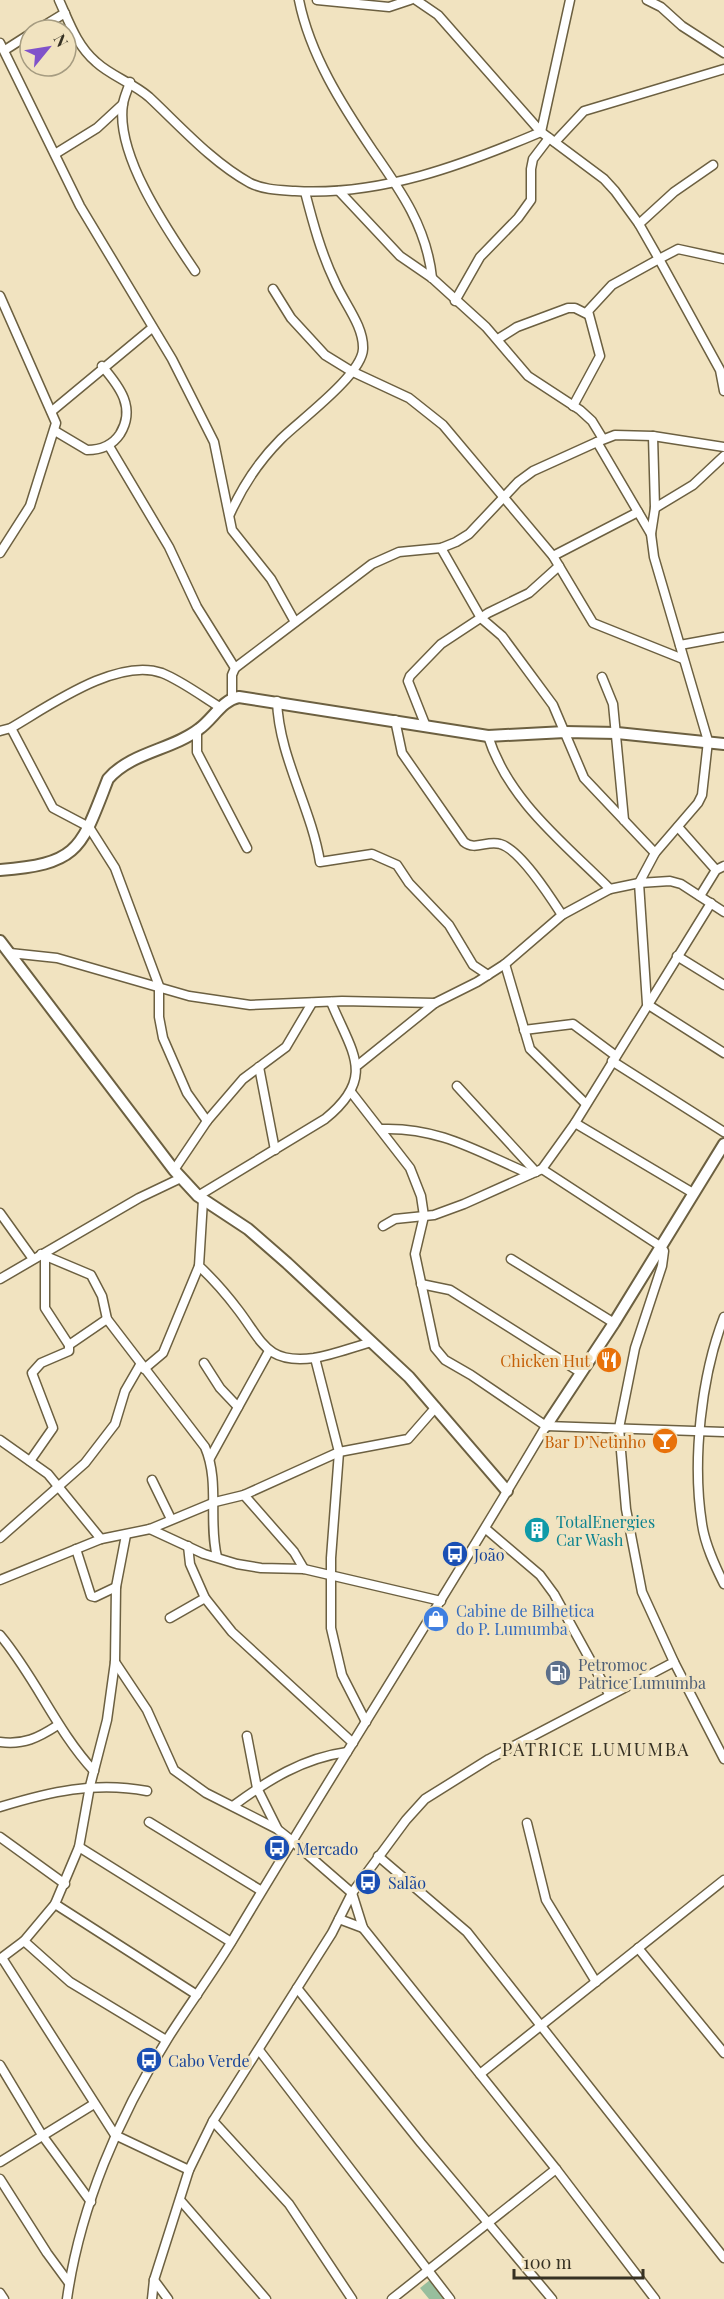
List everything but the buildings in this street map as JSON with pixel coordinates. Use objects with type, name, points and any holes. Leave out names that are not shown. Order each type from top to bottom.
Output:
[{"type":"street","points":[[59,0],[80,44],[97,63],[130,82],[224,166],[252,184],[271,190],[339,191],[396,182],[460,164],[541,132]]},
{"type":"street","points":[[299,0],[307,33],[323,69],[373,150],[396,182],[422,232],[432,278]]},
{"type":"street","points":[[317,0],[389,7],[410,0]]},
{"type":"street","points":[[416,0],[438,15],[541,132],[604,179],[639,224],[659,259],[720,370],[724,391]]},
{"type":"street","points":[[541,132],[570,0]]},
{"type":"street","points":[[647,0],[664,4],[682,26],[724,53]]},
{"type":"street","points":[[57,18],[65,13]]},
{"type":"street","points":[[18,40],[2,47],[80,206],[172,359],[214,442],[232,530],[270,579],[295,622]]},
{"type":"street","points":[[455,301],[480,257],[518,218],[531,200],[533,159],[584,111],[724,69]]},
{"type":"street","points":[[130,82],[123,104],[123,121],[129,148],[147,198],[195,271]]},
{"type":"street","points":[[55,154],[97,128],[123,104]]},
{"type":"street","points":[[639,224],[674,192],[713,165]]},
{"type":"street","points":[[339,191],[400,256],[432,278],[498,339],[528,376],[592,421],[651,534],[683,659],[708,741],[702,795],[655,853],[639,883],[647,1004]]},
{"type":"street","points":[[230,515],[238,497],[280,440],[331,397],[351,371],[363,349],[358,327],[320,246],[305,192]]},
{"type":"street","points":[[587,314],[594,303],[612,285],[678,249],[724,259]]},
{"type":"street","points":[[273,290],[291,318],[325,355],[351,371],[422,406],[443,425],[553,556],[593,623],[683,659]]},
{"type":"street","points":[[0,296],[52,411],[55,431],[30,506],[0,553]]},
{"type":"street","points":[[498,339],[517,327],[568,308],[575,308],[587,314],[600,356],[573,406]]},
{"type":"street","points":[[52,411],[102,366],[152,328]]},
{"type":"street","points":[[55,431],[87,450],[109,446],[127,422],[126,407],[119,388],[102,366]]},
{"type":"street","points":[[232,698],[232,675],[235,668],[295,622],[372,564],[399,552],[441,548],[469,534],[506,498],[518,482],[533,471],[615,435],[653,436],[724,447]]},
{"type":"street","points":[[651,534],[655,508],[653,436]]},
{"type":"street","points":[[109,446],[169,547],[197,606],[235,668]]},
{"type":"street","points":[[655,508],[693,485],[724,456]]},
{"type":"street","points":[[553,556],[638,512]]},
{"type":"street","points":[[441,548],[481,618],[508,644],[553,705],[585,778],[655,853]]},
{"type":"street","points":[[425,724],[408,681],[410,676],[441,644],[481,618],[529,593],[559,566]]},
{"type":"street","points":[[680,645],[724,637]]},
{"type":"street","points":[[0,731],[11,728],[107,677],[134,669],[162,673],[221,708]]},
{"type":"street","points":[[602,677],[613,704],[624,820]]},
{"type":"street","points":[[0,870],[38,867],[58,860],[80,843],[89,827],[108,779],[114,772],[126,764],[197,731],[232,698],[277,701],[488,736],[565,732],[617,733],[724,744]]},
{"type":"street","points":[[277,701],[278,722],[315,832],[320,862],[372,854],[397,865],[409,883],[449,925],[473,964],[488,975]]},
{"type":"street","points":[[395,720],[402,753],[464,842],[472,847],[494,843],[504,844],[537,878],[562,915]]},
{"type":"street","points":[[11,728],[53,808],[89,827],[115,868],[159,987],[159,1017],[163,1038],[187,1093],[207,1121]]},
{"type":"street","points":[[197,731],[197,752],[247,848]]},
{"type":"street","points":[[488,736],[495,759],[520,799],[610,889]]},
{"type":"street","points":[[678,827],[720,868],[700,896]]},
{"type":"street","points":[[200,1198],[325,1119],[343,1104],[351,1092],[358,1065],[435,1003],[505,964],[562,915],[610,889],[639,883],[670,881],[681,884],[724,912]]},
{"type":"street","points":[[383,1226],[395,1219],[424,1216],[464,1204],[536,1172],[574,1123],[711,903]]},
{"type":"street","points":[[0,941],[178,1174],[200,1198],[248,1229],[372,1342],[436,1407],[507,1491]]},
{"type":"street","points":[[10,953],[57,958],[189,996],[250,1005],[331,1002],[435,1003]]},
{"type":"street","points":[[677,956],[724,985]]},
{"type":"street","points":[[505,964],[530,1048],[585,1103]]},
{"type":"street","points":[[331,1002],[358,1065]]},
{"type":"street","points":[[0,1279],[178,1174],[207,1121],[243,1079],[286,1047],[312,1003]]},
{"type":"street","points":[[647,1004],[724,1053]]},
{"type":"street","points":[[524,1030],[573,1024],[614,1059],[724,1132]]},
{"type":"street","points":[[259,1067],[275,1150]]},
{"type":"street","points":[[457,1086],[536,1172]]},
{"type":"street","points":[[351,1092],[410,1168],[424,1216],[415,1248],[435,1348],[439,1355],[546,1425],[724,1432]]},
{"type":"street","points":[[574,1123],[693,1193]]},
{"type":"street","points":[[382,1130],[430,1132],[536,1172],[660,1246],[664,1251],[662,1266],[635,1348],[619,1428],[626,1509],[642,1592],[674,1662],[724,1759]]},
{"type":"street","points":[[67,2299],[69,2283],[91,2202],[115,2135],[166,2040],[231,1942],[260,1890],[486,1529],[546,1425],[614,1323],[724,1144]]},
{"type":"street","points":[[0,1538],[85,1463],[115,1424],[125,1391],[142,1367],[163,1353],[199,1266],[200,1198]]},
{"type":"street","points":[[0,1213],[40,1257],[91,1275],[102,1296],[107,1319],[142,1367],[206,1446],[210,1458],[215,1502],[213,1540],[217,1557]]},
{"type":"street","points":[[30,1461],[53,1428],[32,1373],[41,1363],[69,1351],[69,1345],[45,1308],[40,1257]]},
{"type":"street","points":[[511,1258],[614,1323]]},
{"type":"street","points":[[199,1266],[222,1289],[258,1342],[279,1357],[315,1358],[372,1342]]},
{"type":"street","points":[[421,1284],[450,1290],[580,1371]]},
{"type":"street","points":[[724,1317],[702,1404],[698,1476],[702,1526],[714,1564],[724,1584]]},
{"type":"street","points":[[69,1345],[107,1319]]},
{"type":"street","points":[[210,1458],[269,1351]]},
{"type":"street","points":[[315,1358],[339,1452],[330,1576],[334,1652],[342,1675],[366,1722]]},
{"type":"street","points":[[204,1363],[220,1388],[238,1407]]},
{"type":"street","points":[[0,1580],[101,1539],[150,1529],[215,1502],[243,1495],[339,1452],[408,1439],[436,1407]]},
{"type":"street","points":[[0,1440],[48,1474],[101,1539]]},
{"type":"street","points":[[152,1480],[171,1519]]},
{"type":"street","points":[[243,1495],[294,1552],[304,1569]]},
{"type":"street","points":[[150,1529],[217,1557],[261,1568],[304,1569],[441,1601]]},
{"type":"street","points":[[486,1529],[540,1575],[554,1594],[609,1694]]},
{"type":"street","points":[[126,1535],[116,1587],[114,1662],[107,1720],[90,1786],[80,1847],[55,1904],[24,1941],[1,1958],[115,2135],[189,2170]]},
{"type":"street","points":[[188,1546],[190,1564],[205,1598],[232,1632],[353,1743]]},
{"type":"street","points":[[76,1549],[91,1596],[95,1597],[116,1587]]},
{"type":"street","points":[[170,1618],[205,1598]]},
{"type":"street","points":[[0,1635],[37,1687],[58,1725],[94,1771]]},
{"type":"street","points":[[114,1662],[147,1710],[174,1770],[206,1793],[277,1829],[352,1893],[363,1928],[556,2169],[655,2299]]},
{"type":"street","points":[[152,2299],[154,2280],[189,2170],[213,2121],[297,1988],[352,1893],[378,1856],[425,1799],[489,1759],[609,1694],[674,1662]]},
{"type":"street","points":[[0,1742],[16,1744],[30,1742],[58,1725]]},
{"type":"street","points":[[247,1736],[257,1788],[277,1829]]},
{"type":"street","points":[[233,1806],[257,1788],[297,1765],[323,1755],[347,1752]]},
{"type":"street","points":[[0,1807],[52,1791],[90,1786],[147,1791]]},
{"type":"street","points":[[149,1822],[260,1890]]},
{"type":"street","points":[[527,1823],[546,1900],[596,1982]]},
{"type":"street","points":[[0,1837],[65,1884]]},
{"type":"street","points":[[80,1847],[231,1942]]},
{"type":"street","points":[[378,1856],[467,1932],[724,2258]]},
{"type":"street","points":[[480,2074],[724,1880]]},
{"type":"street","points":[[55,1904],[196,1995]]},
{"type":"street","points":[[339,1919],[363,1928]]},
{"type":"street","points":[[24,1941],[70,1982],[166,2040]]},
{"type":"street","points":[[638,1948],[724,2053]]},
{"type":"street","points":[[297,1988],[552,2299]]},
{"type":"street","points":[[259,2050],[450,2299]]},
{"type":"street","points":[[0,2065],[42,2136],[91,2202]]},
{"type":"street","points":[[0,2162],[94,2104]]},
{"type":"street","points":[[213,2121],[290,2204],[352,2299]]},
{"type":"street","points":[[392,2299],[556,2169]]},
{"type":"street","points":[[0,2179],[69,2283]]},
{"type":"street","points":[[181,2201],[266,2299]]},
{"type":"street","points":[[154,2280],[168,2299]]},
{"type":"street","points":[[0,2293],[4,2299]]},
{"type":"green space","points":[[430,2280],[445,2299],[429,2299],[420,2288]]},
{"type":"place","name":"Chicken Hut","points":[[609,1360]]},
{"type":"place","name":"Bar D’Netinho","points":[[665,1441]]},
{"type":"place","name":"TotalEnergies Car Wash","points":[[537,1530]]},
{"type":"place","name":"João","points":[[455,1554]]},
{"type":"place","name":"Cabine de Bilhetica do P. Lumumba","points":[[436,1619]]},
{"type":"place","name":"Petromoc Patrice Lumumba","points":[[558,1673]]},
{"type":"place","name":"Mercado","points":[[277,1848]]},
{"type":"place","name":"Salão","points":[[368,1882]]},
{"type":"place","name":"Cabo Verde","points":[[149,2060]]},
{"type":"district","name":"PATRICE LUMUMBA","points":[[596,1749]]}]
